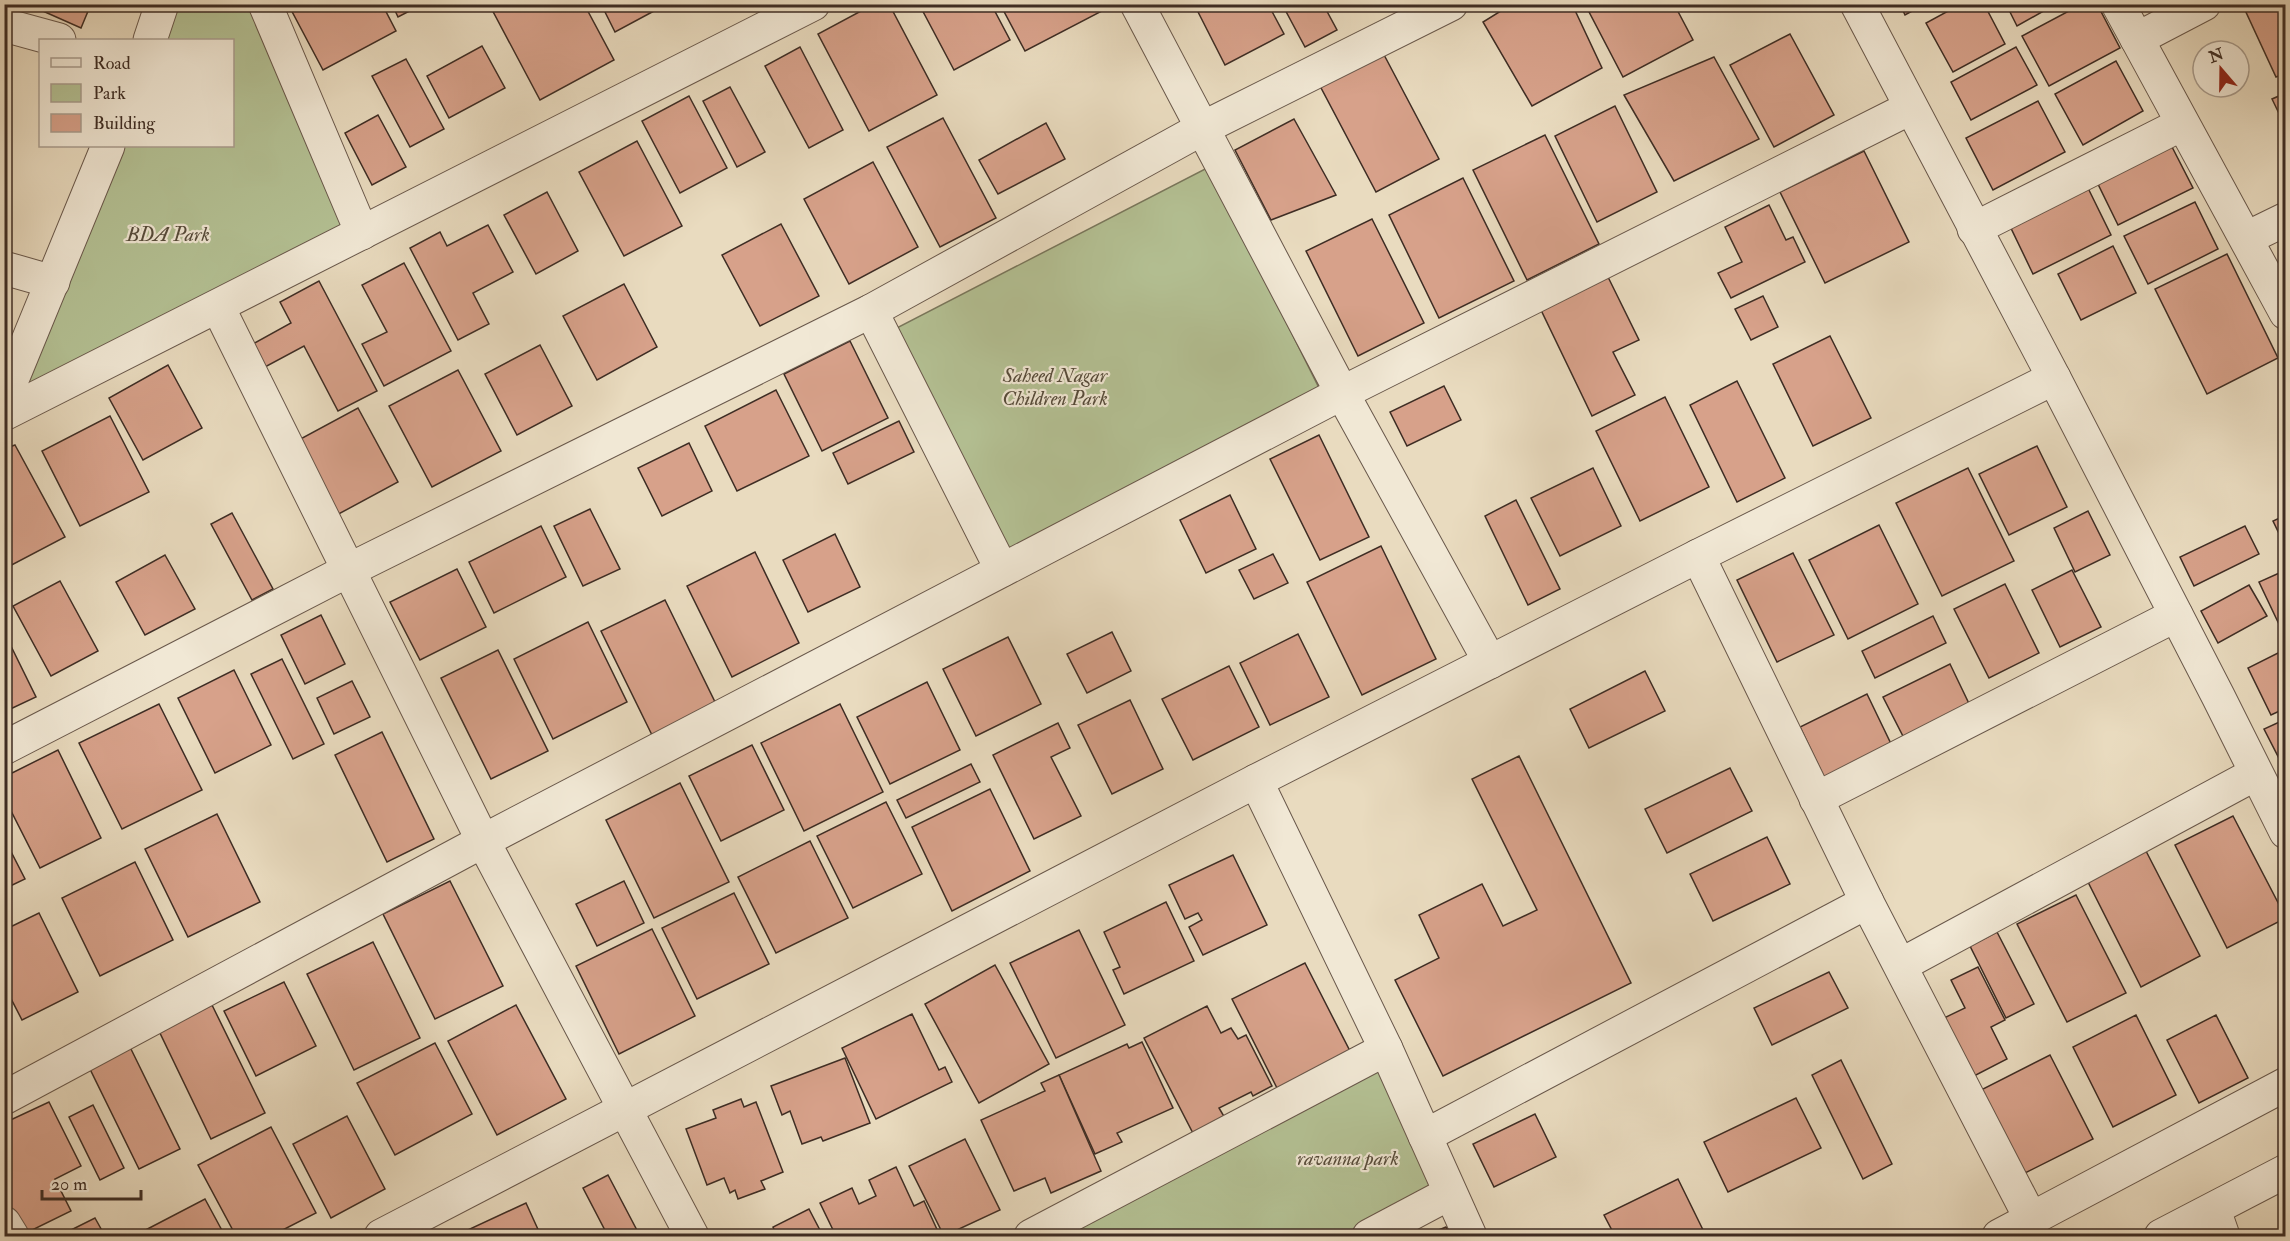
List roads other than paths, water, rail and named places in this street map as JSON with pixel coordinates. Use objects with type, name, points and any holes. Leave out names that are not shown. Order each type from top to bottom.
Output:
[{"type":"street","points":[[150,39],[162,4]]},
{"type":"street","points":[[265,4],[362,234]]},
{"type":"street","points":[[4,414],[813,4]]},
{"type":"street","points":[[1137,4],[1342,393],[1490,662]]},
{"type":"street","points":[[4,748],[349,570],[871,311],[1203,128],[1451,4]]},
{"type":"street","points":[[1857,4],[2054,378],[2286,832]]},
{"type":"street","points":[[2118,4],[2286,313]]},
{"type":"street","points":[[2137,39],[2204,4]]},
{"type":"street","points":[[4,25],[55,39]]},
{"type":"street","points":[[4,1098],[483,841],[1342,393],[1910,108]]},
{"type":"street","points":[[1974,229],[2182,124]]},
{"type":"street","points":[[4,399],[108,147]]},
{"type":"street","points":[[2247,238],[2286,219]]},
{"type":"street","points":[[4,268],[53,282]]},
{"type":"street","points":[[218,307],[483,841],[692,1236]]},
{"type":"street","points":[[871,311],[1002,570]]},
{"type":"street","points":[[381,1236],[1256,781],[2054,378]]},
{"type":"street","points":[[1698,556],[1867,902],[2033,1228]]},
{"type":"street","points":[[1816,799],[2176,615]]},
{"type":"street","points":[[1901,965],[2255,774]]},
{"type":"street","points":[[1256,781],[1386,1048],[1470,1236]]},
{"type":"street","points":[[1425,1136],[1867,902]]},
{"type":"street","points":[[1031,1236],[1386,1048]]},
{"type":"street","points":[[2033,1228],[2286,1084]]},
{"type":"street","points":[[1999,1236],[2033,1228],[2286,1103]]},
{"type":"street","points":[[2161,1236],[2218,1223],[2286,1172]]},
{"type":"street","points":[[1369,1236],[1450,1193]]},
{"type":"street","points":[[4,1223],[12,1236]]},
{"type":"park label","name":"BDA Park","points":[[168,234]]},
{"type":"park label","name":"Saheed Nagar Children Park","points":[[1055,386]]},
{"type":"park label","name":"ravanna park","points":[[1348,1158]]}]
